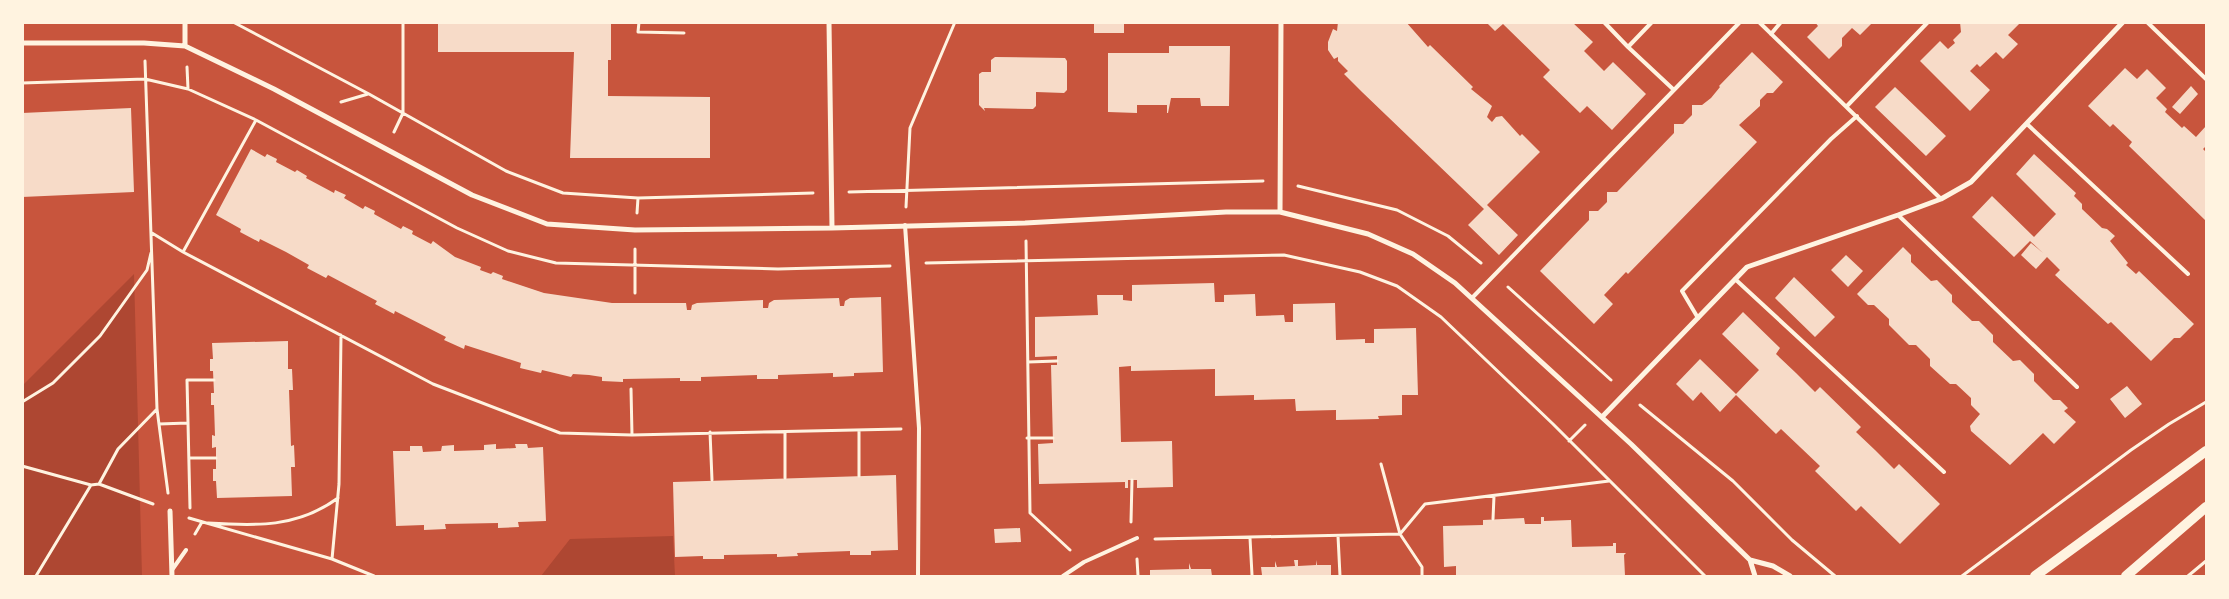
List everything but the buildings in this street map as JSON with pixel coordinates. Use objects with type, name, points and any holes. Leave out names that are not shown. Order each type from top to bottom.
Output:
[{"type":"main road","points":[[2035,576],[2206,451]]},
{"type":"main road","points":[[2126,576],[2206,507]]},
{"type":"street","points":[[185,22],[185,46]]},
{"type":"street","points":[[829,22],[832,228]]},
{"type":"street","points":[[1280,212],[1281,22]]},
{"type":"street","points":[[1602,417],[1747,267],[1941,199],[1971,182],[2123,22]]},
{"type":"street","points":[[22,43],[144,43],[185,46],[274,89],[472,195],[547,224],[635,230],[832,228],[1025,223],[1226,212],[1280,212],[1329,223],[1392,244],[1429,264],[1472,298],[1602,417],[1750,560],[1755,576]]},
{"type":"street","points":[[170,511],[172,576]]},
{"type":"street","points":[[1750,560],[1773,566],[1790,576]]},
{"type":"lane","points":[[1604,22],[1674,90]]},
{"type":"lane","points":[[1628,47],[1652,22]]},
{"type":"lane","points":[[1472,298],[1740,22]]},
{"type":"lane","points":[[1759,22],[1941,199]]},
{"type":"lane","points":[[1771,34],[1781,22]]},
{"type":"lane","points":[[1847,106],[1928,22]]},
{"type":"lane","points":[[2147,22],[2206,79]]},
{"type":"lane","points":[[1698,318],[1682,291],[1830,139],[1857,116]]},
{"type":"lane","points":[[2027,124],[2188,274]]},
{"type":"lane","points":[[1898,215],[2077,386]]},
{"type":"lane","points":[[905,225],[919,428],[918,576]]},
{"type":"lane","points":[[1735,280],[1944,472]]},
{"type":"lane","points":[[1063,576],[1084,562],[1136,538]]},
{"type":"lane","points":[[172,570],[186,550]]},
{"type":"path","points":[[233,22],[369,94],[506,171],[563,193],[638,198],[1046,186]]},
{"type":"path","points":[[385,149],[403,113],[403,22]]},
{"type":"path","points":[[639,22],[638,32],[684,33]]},
{"type":"path","points":[[905,225],[910,128],[954,22]]},
{"type":"path","points":[[144,43],[153,247],[157,409],[170,511]]},
{"type":"path","points":[[22,83],[145,79],[188,89]]},
{"type":"path","points":[[183,252],[256,120]]},
{"type":"path","points":[[1025,223],[1030,513],[1084,562]]},
{"type":"path","points":[[152,233],[183,252],[434,384],[560,433],[632,435],[710,432],[859,431],[919,428]]},
{"type":"path","points":[[22,402],[53,383],[100,336],[147,270],[153,247]]},
{"type":"path","points":[[1026,261],[1284,255],[1360,272],[1398,286],[1441,317],[1705,576]]},
{"type":"path","points":[[332,559],[339,498],[341,335]]},
{"type":"path","points":[[1028,362],[1057,361]]},
{"type":"path","points":[[190,518],[187,380],[214,380]]},
{"type":"path","points":[[632,389],[632,435]]},
{"type":"path","points":[[1962,576],[2131,450],[2206,402]]},
{"type":"path","points":[[99,484],[118,449],[157,409]]},
{"type":"path","points":[[159,424],[188,423]]},
{"type":"path","points":[[859,431],[859,476]]},
{"type":"path","points":[[710,432],[712,480]]},
{"type":"path","points":[[785,432],[785,478]]},
{"type":"path","points":[[1028,438],[1053,438]]},
{"type":"path","points":[[189,458],[216,458]]},
{"type":"path","points":[[1381,464],[1400,534],[1422,567],[1422,576]]},
{"type":"path","points":[[22,466],[91,486],[99,484],[201,522],[332,559],[374,576]]},
{"type":"path","points":[[1131,540],[1132,480]]},
{"type":"path","points":[[1136,538],[1250,538],[1400,534],[1426,504],[1609,481]]},
{"type":"path","points":[[36,576],[91,486]]},
{"type":"path","points":[[1493,520],[1494,496]]},
{"type":"path","points":[[201,522],[251,526],[295,520],[323,509],[339,498]]},
{"type":"path","points":[[1338,536],[1340,576]]},
{"type":"path","points":[[1250,538],[1252,575]]},
{"type":"path","points":[[1792,540],[1835,576]]},
{"type":"path","points":[[2188,576],[2206,561]]},
{"type":"shaded area","points":[[134,274],[142,576],[23,576],[23,385]]},
{"type":"shaded area","points":[[673,536],[675,576],[541,576],[570,539]]}]
